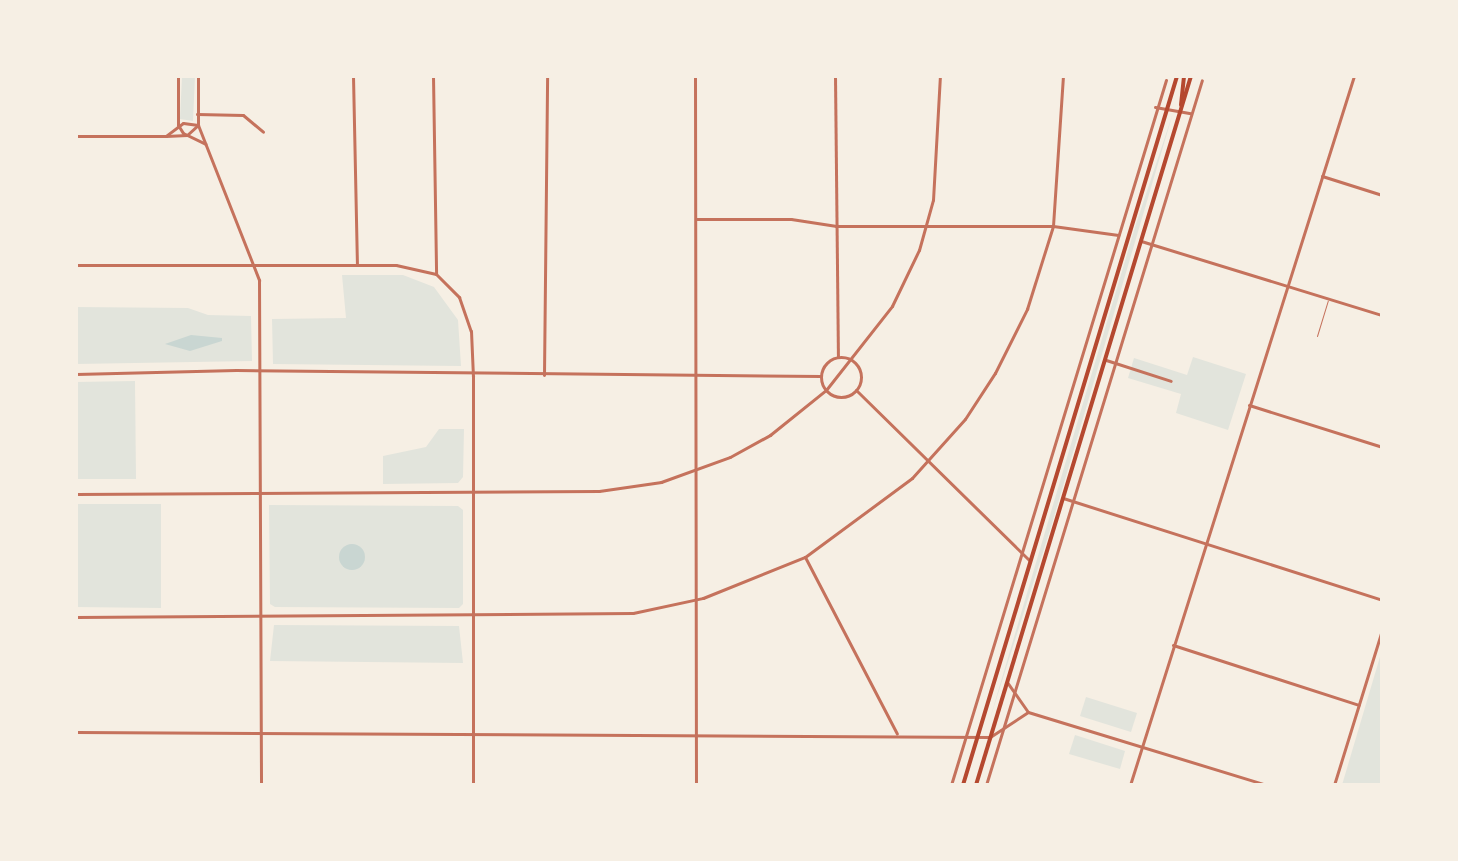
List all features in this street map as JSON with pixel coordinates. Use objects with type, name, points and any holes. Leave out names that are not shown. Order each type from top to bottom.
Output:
[{"type":"main road","points":[[963,785],[1177,76]]},
{"type":"main road","points":[[1180,111],[1184,76]]},
{"type":"main road","points":[[976,785],[1191,76]]},
{"type":"street","points":[[178,76],[178,125],[187,135],[207,145]]},
{"type":"street","points":[[198,76],[198,125],[256,266],[262,371],[261,785]]},
{"type":"street","points":[[353,76],[357,265]]},
{"type":"street","points":[[433,76],[436,274]]},
{"type":"street","points":[[544,375],[547,76]]},
{"type":"street","points":[[695,76],[696,785]]},
{"type":"street","points":[[835,76],[838,357]]},
{"type":"street","points":[[76,494],[615,490],[694,472],[770,435],[826,390],[854,361],[892,306],[927,226],[938,173],[940,76]]},
{"type":"street","points":[[76,617],[633,613],[694,600],[805,557],[877,508],[928,462],[995,373],[1027,309],[1053,226],[1063,76]]},
{"type":"street","points":[[1130,785],[1354,76]]},
{"type":"street","points":[[951,785],[1120,236],[1155,107],[1166,80]]},
{"type":"street","points":[[986,785],[1202,80]]},
{"type":"street","points":[[1185,96],[1196,98]]},
{"type":"street","points":[[1155,107],[1191,113]]},
{"type":"street","points":[[197,114],[243,115],[263,132]]},
{"type":"street","points":[[166,136],[178,125],[198,125]]},
{"type":"street","points":[[76,136],[187,135],[198,125]]},
{"type":"street","points":[[1172,136],[1184,139]]},
{"type":"street","points":[[1166,156],[1178,158]]},
{"type":"street","points":[[1322,176],[1382,195]]},
{"type":"street","points":[[696,219],[791,219],[836,226],[1053,226],[1120,236]]},
{"type":"street","points":[[1141,241],[1382,315]]},
{"type":"street","points":[[76,265],[404,266],[436,274],[464,305],[473,376],[473,785]]},
{"type":"street","points":[[1115,328],[1124,332]]},
{"type":"street","points":[[838,357],[854,361],[861,375],[856,390],[838,397],[826,390],[821,376],[826,363],[838,357]]},
{"type":"street","points":[[1105,360],[1171,381]]},
{"type":"street","points":[[76,374],[262,371],[473,376],[821,376]]},
{"type":"street","points":[[856,390],[1031,561]]},
{"type":"street","points":[[1249,405],[1382,447]]},
{"type":"street","points":[[1063,498],[1382,600]]},
{"type":"street","points":[[805,557],[897,734]]},
{"type":"street","points":[[1004,612],[1014,615]]},
{"type":"street","points":[[1024,626],[1033,628]]},
{"type":"street","points":[[1334,785],[1382,630]]},
{"type":"street","points":[[1173,645],[1359,705]]},
{"type":"street","points":[[1007,681],[1013,695],[1028,712],[1267,785]]},
{"type":"street","points":[[76,732],[696,732],[966,734],[990,737],[1028,712]]},
{"type":"lane","points":[[1317,336],[1329,298]]},
{"type":"shaded area","points":[[182,76],[195,76],[193,121],[180,119]]},
{"type":"shaded area","points":[[1173,113],[1051,527],[989,722],[1135,227]]},
{"type":"shaded area","points":[[342,275],[403,275],[434,287],[458,320],[461,366],[273,364],[272,319],[346,318]]},
{"type":"shaded area","points":[[76,307],[188,308],[208,315],[251,316],[252,361],[76,364]]},
{"type":"shaded area","points":[[191,335],[222,338],[222,341],[190,351],[165,344]]},
{"type":"shaded area","points":[[1193,357],[1246,374],[1228,430],[1176,413],[1181,394],[1128,378],[1134,358],[1187,375]]},
{"type":"shaded area","points":[[135,381],[136,479],[76,479],[76,382]]},
{"type":"shaded area","points":[[439,429],[464,429],[463,477],[458,483],[383,484],[383,456],[426,447]]},
{"type":"shaded area","points":[[76,504],[161,504],[161,608],[76,607]]},
{"type":"shaded area","points":[[269,505],[458,506],[463,510],[463,604],[459,608],[275,607],[270,604]]},
{"type":"shaded area","points":[[352,544],[361,548],[365,557],[361,566],[352,570],[343,566],[339,557],[343,548]]},
{"type":"shaded area","points":[[274,625],[459,626],[463,663],[270,661]]},
{"type":"shaded area","points":[[1382,650],[1382,785],[1342,785]]},
{"type":"shaded area","points":[[1086,697],[1137,713],[1131,732],[1080,716]]},
{"type":"shaded area","points":[[1075,735],[1125,751],[1120,769],[1069,754]]}]
